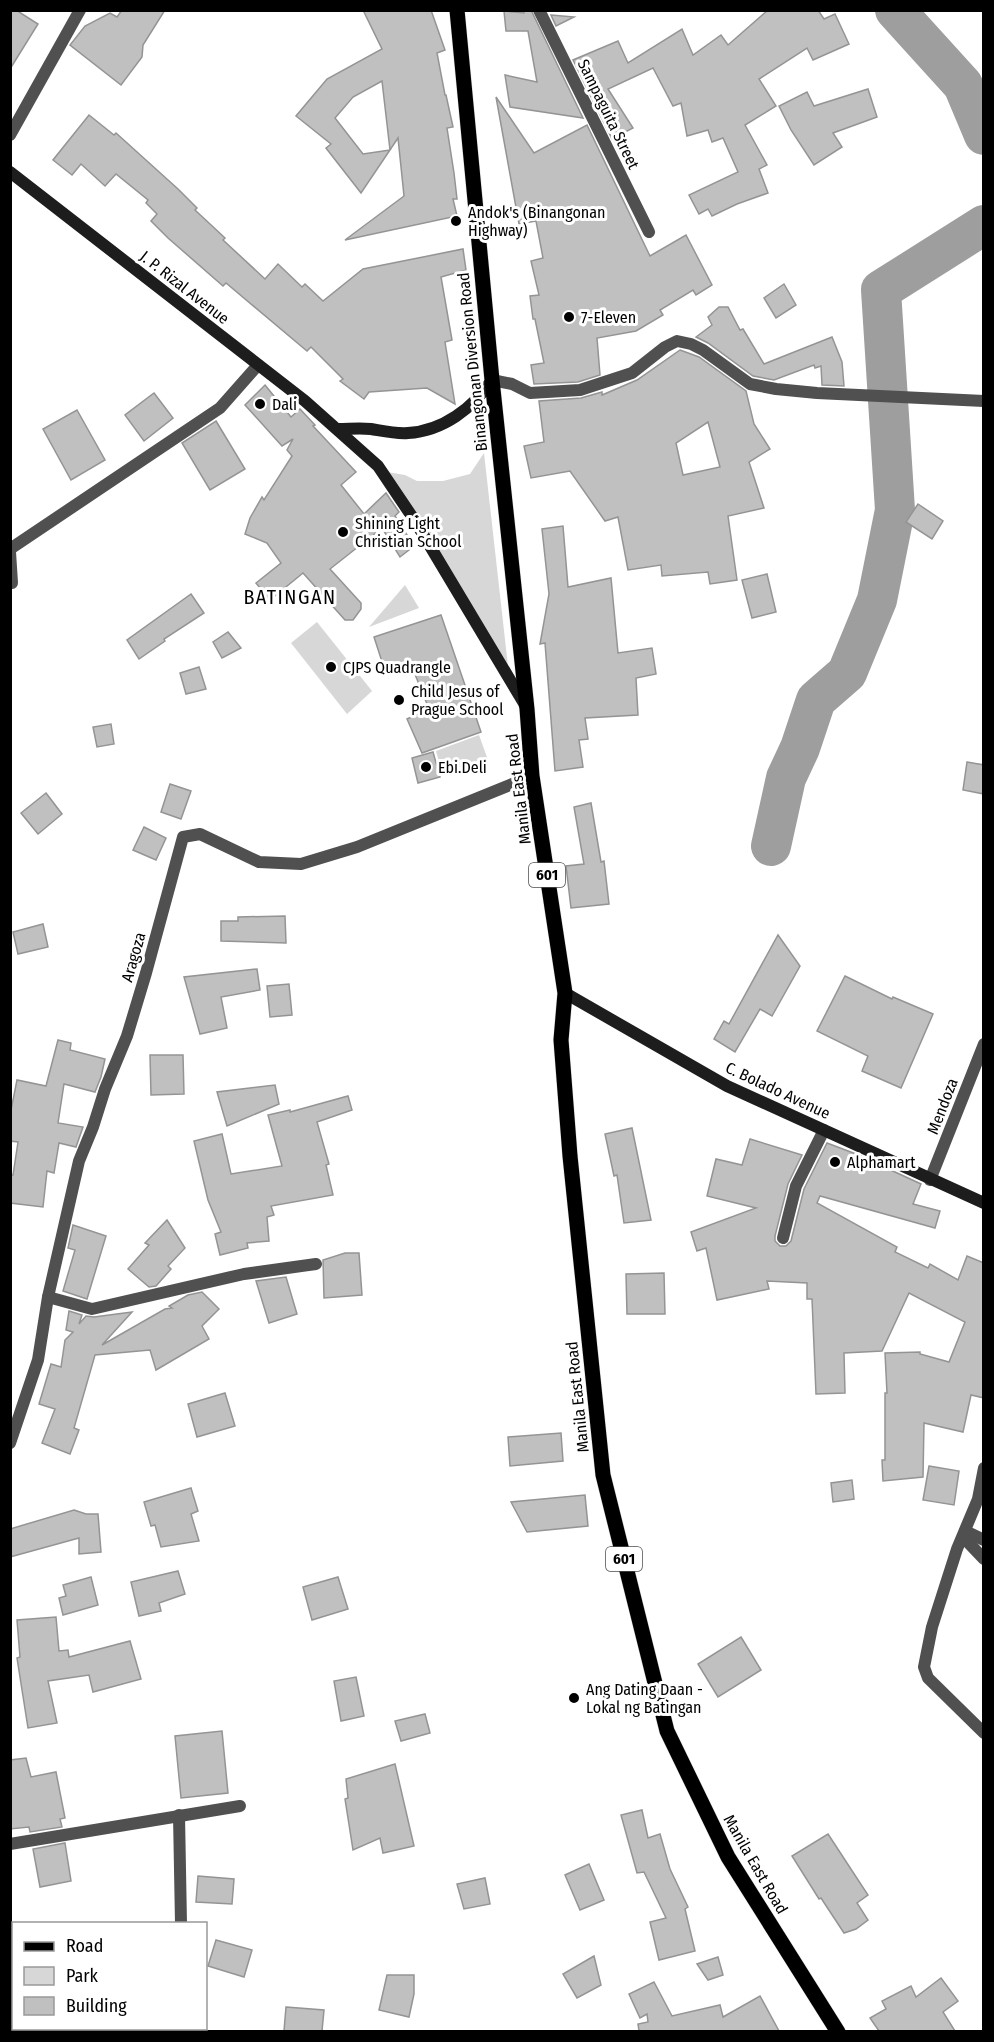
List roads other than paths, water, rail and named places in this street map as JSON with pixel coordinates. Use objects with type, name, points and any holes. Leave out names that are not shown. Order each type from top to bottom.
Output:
[{"type":"main road","name":"Binangonan Diversion Road","points":[[456,10],[527,709]]},
{"type":"main road","name":"J. P. Rizal Avenue","points":[[10,172],[258,365],[338,429],[378,466],[403,503],[527,709]]},
{"type":"main road","points":[[338,429],[407,433],[428,430],[461,413],[483,393],[492,380]]},
{"type":"main road","name":"Manila East Road","points":[[527,709],[532,776],[565,993],[561,1040],[570,1156],[603,1475],[667,1731],[728,1857],[838,2031]]},
{"type":"main road","name":"C. Bolado Avenue","points":[[565,993],[727,1086],[984,1203]]},
{"type":"street","points":[[10,135],[80,10]]},
{"type":"street","name":"Sampaguita Street","points":[[539,10],[649,232]]},
{"type":"street","points":[[492,380],[512,384],[530,393],[580,390],[632,373],[665,347],[678,341],[703,350],[750,384],[818,393],[984,401]]},
{"type":"street","points":[[12,582],[10,550],[220,408],[258,365]]},
{"type":"street","name":"Aragoza","points":[[10,1443],[38,1360],[48,1297],[79,1161],[127,1036],[183,837],[200,834],[259,862],[301,864],[357,847],[532,776]]},
{"type":"street","name":"Mendoza","points":[[930,1180],[984,1044]]},
{"type":"street","points":[[783,1238],[796,1186],[824,1130]]},
{"type":"street","points":[[48,1297],[92,1309],[244,1274],[316,1264]]},
{"type":"street","points":[[984,1468],[978,1499],[932,1628],[924,1667],[928,1678],[984,1733]]},
{"type":"street","points":[[964,1534],[984,1540]]},
{"type":"street","points":[[964,1534],[984,1559]]},
{"type":"street","points":[[10,1844],[240,1806]]},
{"type":"street","points":[[179,1815],[182,1922]]},
{"type":"waterway","points":[[895,10],[963,85],[984,135]]},
{"type":"waterway","points":[[771,846],[786,778],[800,748],[816,700],[847,673],[877,600],[895,510],[881,290],[984,225]]},
{"type":"place","name":"Andok's (Binangonan Highway)","points":[[456,221]]},
{"type":"place","name":"7-Eleven","points":[[569,317]]},
{"type":"place","name":"Dali","points":[[260,404]]},
{"type":"place","name":"Shining Light Christian School","points":[[343,532]]},
{"type":"place","name":"CJPS Quadrangle","points":[[331,667]]},
{"type":"place","name":"Child Jesus of Prague School","points":[[399,700]]},
{"type":"place","name":"Ebi.Deli","points":[[426,767]]},
{"type":"place","name":"Alphamart","points":[[835,1162]]},
{"type":"place","name":"Ang Dating Daan - Lokal ng Batingan","points":[[574,1698]]},
{"type":"district","name":"BATINGAN","points":[[290,597]]}]
